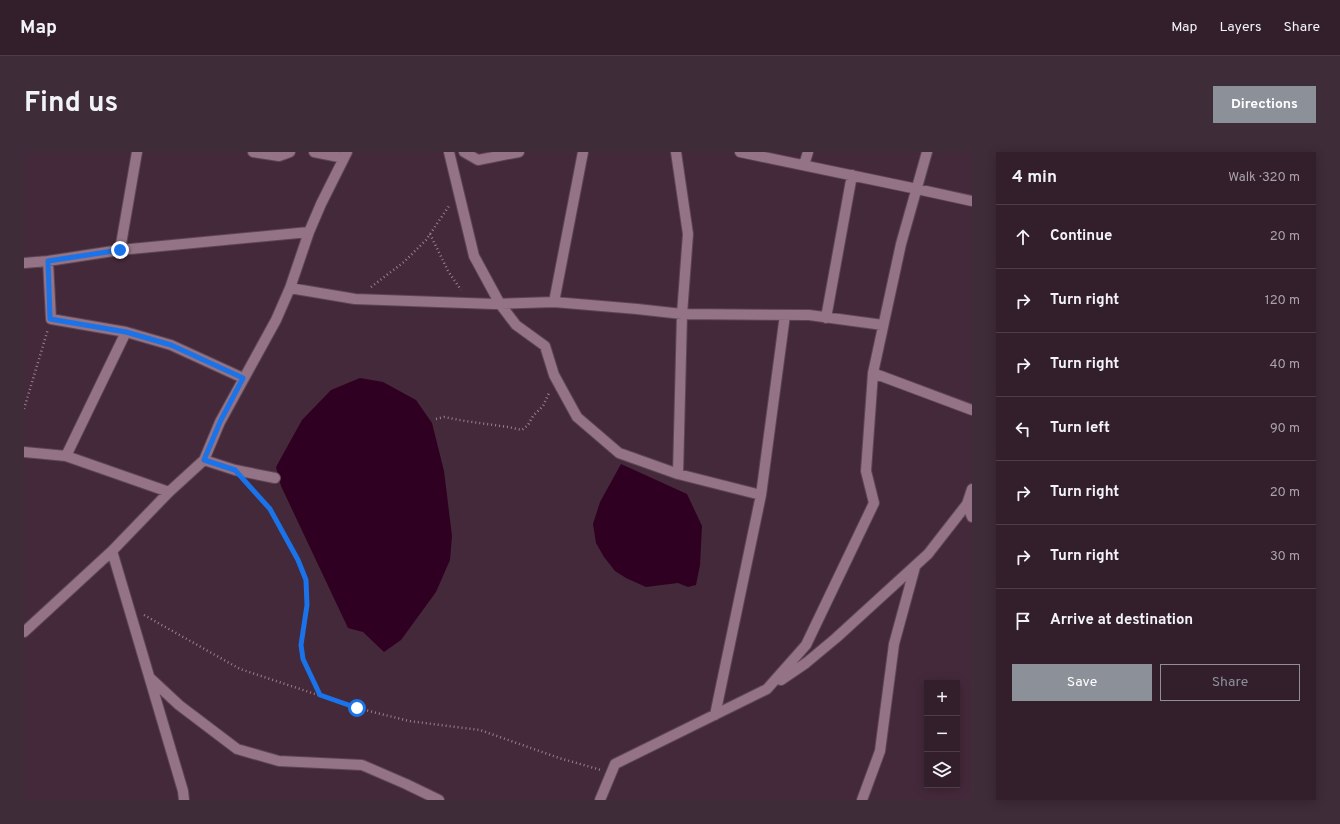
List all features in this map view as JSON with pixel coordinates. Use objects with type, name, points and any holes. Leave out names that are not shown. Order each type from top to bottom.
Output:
[{"type":"street","points":[[120,250],[137,152]]},
{"type":"street","points":[[253,152],[279,156],[290,152]]},
{"type":"street","points":[[24,632],[112,551],[169,492],[204,460],[220,422],[276,320],[290,288],[309,232],[321,204],[346,155],[314,152]]},
{"type":"street","points":[[449,152],[474,256],[500,304],[516,325],[545,346],[556,378],[577,417],[619,453],[678,474],[762,495]]},
{"type":"street","points":[[464,152],[478,160],[519,152]]},
{"type":"street","points":[[554,302],[583,152]]},
{"type":"street","points":[[676,152],[688,234],[682,314],[678,474]]},
{"type":"street","points":[[740,152],[972,202]]},
{"type":"street","points":[[804,165],[808,152]]},
{"type":"street","points":[[767,689],[806,645],[874,504],[866,471],[873,373],[901,244],[927,152]]},
{"type":"street","points":[[826,318],[852,175]]},
{"type":"street","points":[[24,263],[48,261],[120,250],[309,232]]},
{"type":"street","points":[[48,261],[50,319],[126,332],[171,345],[243,378]]},
{"type":"street","points":[[290,288],[355,299],[470,304],[554,302],[682,314],[809,315],[883,325]]},
{"type":"street","points":[[715,715],[762,495],[784,315]]},
{"type":"street","points":[[66,456],[126,332]]},
{"type":"street","points":[[873,373],[972,410]]},
{"type":"street","points":[[24,452],[66,456],[169,492]]},
{"type":"street","points":[[204,460],[235,470],[275,478]]},
{"type":"street","points":[[600,800],[615,764],[767,689],[812,658],[876,603],[928,554],[967,504],[972,488]]},
{"type":"street","points":[[967,504],[972,517]]},
{"type":"street","points":[[112,551],[183,791],[184,800]]},
{"type":"street","points":[[862,800],[880,751],[894,644],[915,567]]},
{"type":"street","points":[[150,678],[179,705],[238,749],[279,761],[362,765],[439,800]]},
{"type":"path","points":[[355,299],[404,262],[426,240],[458,192]]},
{"type":"path","points":[[430,234],[448,271],[470,304]]},
{"type":"path","points":[[24,409],[50,319]]},
{"type":"path","points":[[436,419],[444,417],[522,430],[528,425],[533,416],[543,406],[556,378]]},
{"type":"path","points":[[235,470],[270,509],[298,560],[306,580],[307,605],[301,645],[303,659],[320,695]]},
{"type":"path","points":[[128,606],[240,669],[357,708],[409,721],[480,730],[559,758],[611,773]]},
{"type":"shaded area","points":[[360,378],[383,382],[416,400],[432,423],[444,471],[452,536],[450,560],[436,592],[401,640],[384,652],[363,632],[348,628],[281,486],[276,467],[302,420],[331,390]]},
{"type":"shaded area","points":[[621,464],[687,494],[702,526],[700,565],[696,585],[688,587],[678,583],[646,587],[615,571],[604,557],[596,543],[593,524],[600,502]]},
{"type":"route","points":[[120,250],[48,261],[50,319],[126,332],[171,345],[243,378],[220,422],[204,460],[235,470],[270,509],[298,560],[306,580],[307,605],[301,645],[303,659],[320,695],[357,708]]}]
